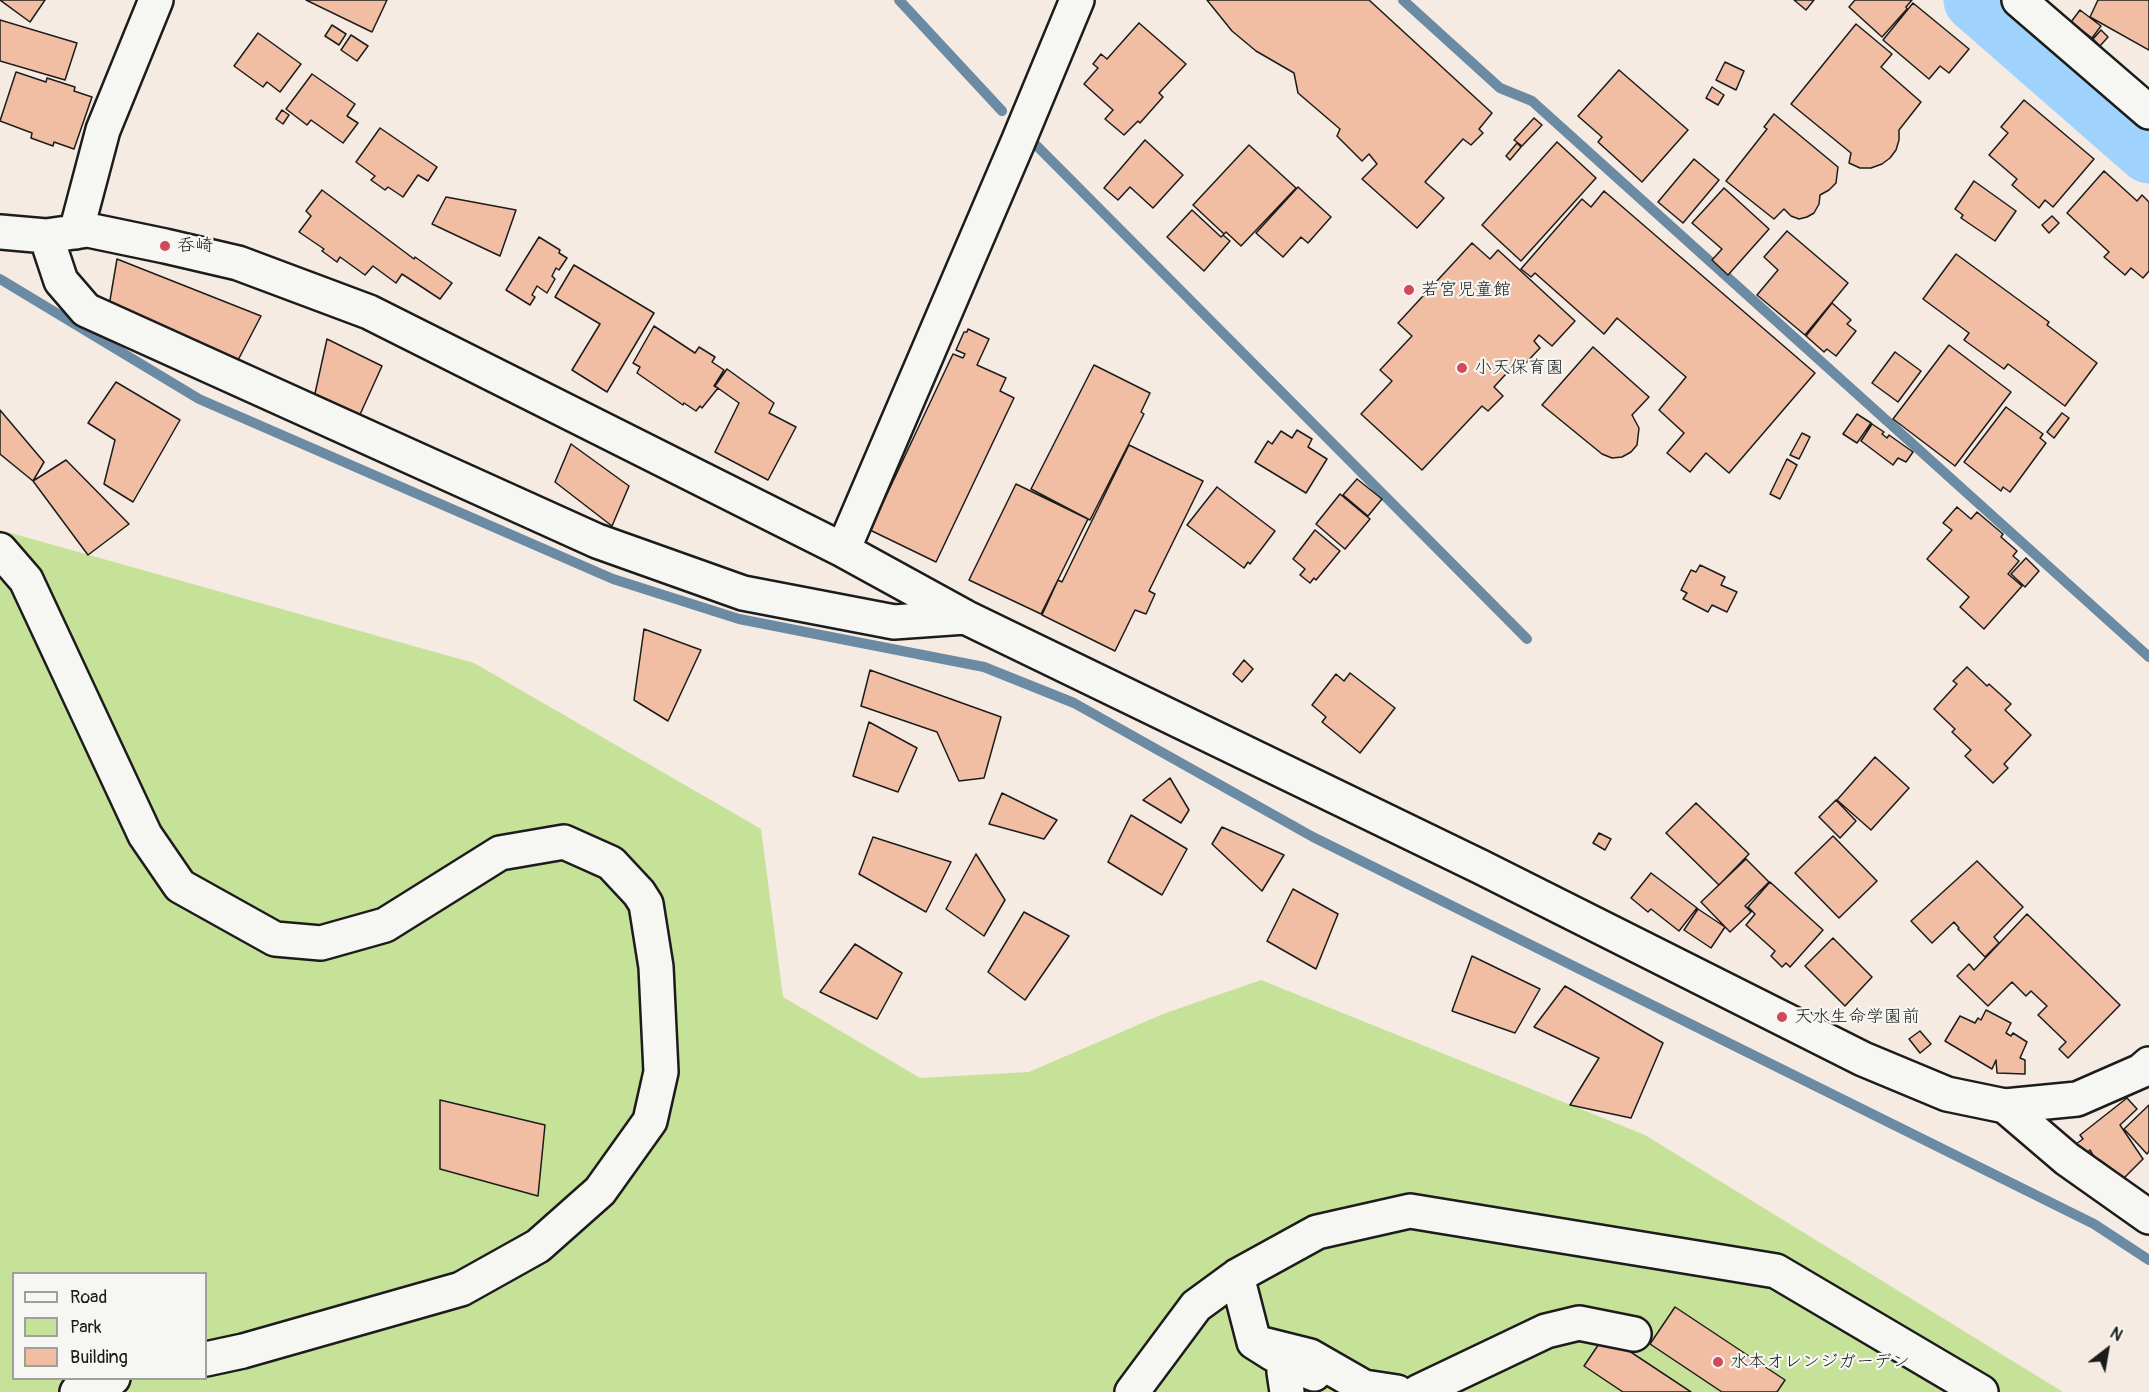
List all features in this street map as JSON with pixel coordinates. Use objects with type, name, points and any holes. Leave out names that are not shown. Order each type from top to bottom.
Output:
[{"type":"street","points":[[156,0],[61,234],[61,280],[86,310],[597,541],[743,593],[894,622],[965,617]]},
{"type":"street","points":[[843,550],[1014,153],[1077,0]]},
{"type":"street","points":[[2031,4],[2149,112]]},
{"type":"street","points":[[0,232],[61,234],[88,230],[238,263],[369,312],[843,550],[965,617],[1481,867],[1863,1059],[1947,1094],[2005,1106],[2077,1099],[2141,1071],[2149,1064]]},
{"type":"street","points":[[0,550],[26,580],[146,836],[180,886],[275,939],[321,943],[385,925],[500,853],[564,842],[611,863],[639,893],[646,904],[656,967],[661,1072],[650,1121],[600,1191],[538,1246],[461,1289],[207,1359]]},
{"type":"street","points":[[2005,1106],[2067,1159],[2149,1217]]},
{"type":"street","points":[[1132,1392],[1196,1306],[1237,1276],[1317,1232],[1410,1211],[1776,1271],[1981,1392]]},
{"type":"street","points":[[1237,1276],[1254,1342],[1286,1377],[1358,1392]]},
{"type":"street","points":[[1418,1392],[1546,1331],[1579,1323],[1634,1334]]},
{"type":"street","points":[[1254,1342],[1310,1356],[1364,1387],[1397,1392]]},
{"type":"street","points":[[77,1392],[82,1385],[104,1380]]},
{"type":"green space","points":[[0,530],[474,663],[761,829],[783,997],[920,1078],[1029,1072],[1163,1014],[1261,980],[1645,1135],[2063,1392],[0,1392]]},
{"type":"building","points":[[0,0],[45,0],[30,22]]},
{"type":"building","points":[[306,0],[387,0],[372,32]]},
{"type":"building","points":[[1207,0],[1369,0],[1492,113],[1479,129],[1483,133],[1471,145],[1463,139],[1425,182],[1444,198],[1417,228],[1362,179],[1377,164],[1369,154],[1362,161],[1337,136],[1340,129],[1298,93],[1294,73],[1256,51],[1232,31]]},
{"type":"building","points":[[1794,0],[1814,0],[1806,10]]},
{"type":"building","points":[[1855,0],[1912,0],[1882,37],[1849,7]]},
{"type":"building","points":[[2098,0],[2149,0],[2149,50],[2090,17]]},
{"type":"building","points":[[1913,3],[1969,49],[1949,73],[1940,66],[1929,79],[1883,40]]},
{"type":"building","points":[[2080,10],[2101,26],[2092,38],[2071,22]]},
{"type":"building","points":[[0,20],[77,43],[65,80],[0,61]]},
{"type":"building","points":[[1139,23],[1186,64],[1159,93],[1163,97],[1140,123],[1138,121],[1124,135],[1105,119],[1113,110],[1084,84],[1098,68],[1093,64],[1101,54],[1107,59]]},
{"type":"building","points":[[1856,24],[1892,54],[1881,67],[1921,102],[1899,130],[1896,150],[1890,158],[1871,168],[1860,168],[1849,163],[1851,153],[1791,104]]},
{"type":"building","points":[[332,25],[346,34],[339,45],[325,36]]},
{"type":"building","points":[[2101,30],[2108,37],[2100,46],[2093,39]]},
{"type":"building","points":[[258,33],[301,64],[280,92],[267,82],[263,87],[234,66]]},
{"type":"building","points":[[351,35],[368,46],[357,61],[341,50]]},
{"type":"building","points":[[1725,62],[1744,71],[1736,90],[1716,80]]},
{"type":"building","points":[[1619,70],[1688,130],[1642,182],[1598,142],[1602,137],[1578,116]]},
{"type":"building","points":[[16,72],[46,82],[47,78],[75,87],[74,91],[92,97],[74,149],[54,142],[53,146],[31,138],[32,133],[0,121]]},
{"type":"building","points":[[312,74],[355,104],[347,116],[358,123],[343,143],[311,120],[307,125],[286,109]]},
{"type":"building","points":[[1712,87],[1724,95],[1718,105],[1706,98]]},
{"type":"building","points":[[2024,100],[2094,159],[2053,207],[2045,200],[2039,208],[2012,185],[2017,179],[1989,155],[2008,133],[2001,127]]},
{"type":"building","points":[[282,110],[289,115],[283,124],[276,119]]},
{"type":"building","points":[[1774,114],[1838,167],[1836,183],[1820,195],[1819,204],[1814,213],[1807,217],[1799,219],[1791,216],[1784,209],[1774,219],[1726,181],[1767,129],[1764,127]]},
{"type":"building","points":[[1534,118],[1542,125],[1522,146],[1514,140]]},
{"type":"building","points":[[380,128],[437,167],[428,181],[418,175],[403,197],[388,187],[385,190],[371,180],[375,176],[356,162]]},
{"type":"building","points":[[1145,140],[1183,175],[1153,208],[1130,187],[1118,200],[1104,188]]},
{"type":"building","points":[[1557,142],[1596,178],[1521,261],[1482,225]]},
{"type":"building","points":[[1517,143],[1521,147],[1510,160],[1506,156]]},
{"type":"building","points":[[1249,145],[1296,188],[1241,246],[1226,232],[1224,234],[1193,205]]},
{"type":"building","points":[[1694,159],[1719,180],[1683,223],[1658,202]]},
{"type":"building","points":[[2104,171],[2137,201],[2142,195],[2149,202],[2149,271],[2143,278],[2131,268],[2125,275],[2104,257],[2109,252],[2067,213]]},
{"type":"building","points":[[1974,181],[2016,211],[1995,241],[1961,218],[1963,215],[1955,209]]},
{"type":"building","points":[[1298,187],[1331,217],[1308,243],[1301,237],[1283,257],[1256,233]]},
{"type":"building","points":[[1724,188],[1769,229],[1728,275],[1712,260],[1722,249],[1692,223]]},
{"type":"building","points":[[322,190],[414,259],[415,257],[452,283],[440,299],[402,274],[396,283],[373,266],[365,275],[340,257],[337,262],[322,251],[324,249],[299,232],[311,216],[306,211]]},
{"type":"building","points":[[1604,191],[1815,373],[1729,473],[1706,453],[1690,472],[1667,453],[1684,433],[1659,410],[1686,377],[1617,318],[1604,334],[1535,273],[1531,277],[1521,269],[1582,199],[1591,207]]},
{"type":"building","points":[[446,197],[516,210],[500,256],[432,224]]},
{"type":"building","points":[[1192,210],[1221,237],[1223,235],[1230,241],[1204,271],[1167,237]]},
{"type":"building","points":[[2052,216],[2059,223],[2049,233],[2042,225]]},
{"type":"building","points":[[1787,231],[1848,283],[1805,335],[1757,295],[1778,270],[1764,257]]},
{"type":"building","points":[[539,237],[560,250],[559,253],[567,258],[559,270],[556,268],[552,276],[555,279],[547,293],[537,286],[532,295],[535,297],[530,305],[506,290]]},
{"type":"building","points":[[1472,243],[1490,259],[1498,250],[1575,321],[1552,346],[1539,335],[1534,341],[1540,348],[1523,366],[1517,362],[1494,387],[1503,396],[1488,411],[1482,406],[1422,470],[1361,414],[1392,381],[1380,370],[1412,336],[1398,323]]},
{"type":"building","points":[[1956,254],[2049,322],[2047,325],[2097,363],[2065,406],[2008,364],[2004,369],[1964,340],[1969,333],[1923,299]]},
{"type":"building","points":[[117,259],[261,316],[237,362],[109,306]]},
{"type":"building","points":[[574,265],[654,313],[607,392],[572,370],[600,324],[555,297]]},
{"type":"building","points":[[1832,303],[1851,320],[1847,324],[1856,331],[1836,356],[1827,349],[1824,352],[1806,336]]},
{"type":"building","points":[[654,326],[695,353],[699,347],[715,357],[712,362],[724,370],[714,386],[718,388],[702,408],[700,406],[696,411],[684,403],[683,405],[637,373],[640,367],[633,363]]},
{"type":"building","points":[[968,329],[989,339],[977,365],[1006,378],[1000,391],[1014,398],[936,562],[870,530],[953,354],[963,358],[965,354],[956,350],[964,332]]},
{"type":"building","points":[[327,339],[382,366],[353,430],[314,398]]},
{"type":"building","points":[[1949,345],[2011,392],[1955,466],[1893,419]]},
{"type":"building","points":[[1593,347],[1649,397],[1632,415],[1639,428],[1637,445],[1622,457],[1612,458],[1602,454],[1542,405]]},
{"type":"building","points":[[1895,352],[1921,371],[1898,402],[1872,383]]},
{"type":"building","points":[[1094,365],[1150,393],[1141,412],[1144,414],[1090,520],[1031,489]]},
{"type":"building","points":[[727,369],[774,403],[769,413],[796,427],[768,480],[715,452],[739,403],[715,386]]},
{"type":"building","points":[[116,382],[180,420],[133,502],[104,484],[115,440],[88,423]]},
{"type":"building","points":[[2006,407],[2043,434],[2040,438],[2046,443],[2010,492],[2003,487],[2001,491],[1964,462]]},
{"type":"building","points":[[0,410],[44,462],[33,481],[0,454]]},
{"type":"building","points":[[2062,413],[2069,418],[2054,438],[2047,432]]},
{"type":"building","points":[[1857,414],[1871,423],[1857,443],[1843,434]]},
{"type":"building","points":[[1872,424],[1884,432],[1882,434],[1887,438],[1889,435],[1913,452],[1906,462],[1898,458],[1893,465],[1861,441]]},
{"type":"building","points":[[1297,430],[1312,439],[1308,447],[1327,459],[1306,493],[1255,462],[1268,441],[1272,444],[1281,431],[1292,438]]},
{"type":"building","points":[[1802,433],[1810,437],[1799,459],[1790,455]]},
{"type":"building","points":[[571,444],[629,486],[612,526],[555,482]]},
{"type":"building","points":[[1129,445],[1203,481],[1149,591],[1155,594],[1146,614],[1135,610],[1115,651],[1042,615],[1058,580],[1062,582]]},
{"type":"building","points":[[1787,459],[1797,465],[1780,499],[1770,494]]},
{"type":"building","points":[[66,460],[129,524],[88,555],[33,481]]},
{"type":"building","points":[[1357,479],[1382,499],[1368,516],[1343,495]]},
{"type":"building","points":[[1016,484],[1088,519],[1041,614],[969,580]]},
{"type":"building","points":[[1217,487],[1275,531],[1250,564],[1248,562],[1244,568],[1187,525]]},
{"type":"building","points":[[1340,494],[1370,519],[1345,549],[1316,524]]},
{"type":"building","points":[[1957,507],[1971,519],[1977,512],[2003,534],[2001,537],[2017,551],[2013,556],[2019,561],[2008,574],[2022,586],[1984,629],[1960,607],[1969,597],[1927,559],[1952,530],[1943,523]]},
{"type":"building","points":[[1315,530],[1340,551],[1316,580],[1314,578],[1310,583],[1300,575],[1305,569],[1293,559]]},
{"type":"building","points":[[2026,558],[2039,571],[2025,587],[2011,574]]},
{"type":"building","points":[[1700,565],[1725,577],[1721,585],[1737,592],[1727,612],[1712,605],[1708,612],[1683,599],[1687,593],[1681,590],[1691,570],[1696,572]]},
{"type":"building","points":[[644,629],[701,650],[668,721],[634,700]]},
{"type":"building","points":[[1244,660],[1253,669],[1242,682],[1233,674]]},
{"type":"building","points":[[1967,667],[2011,704],[2005,710],[2031,735],[2004,764],[2008,768],[1993,783],[1965,756],[1971,750],[1952,732],[1955,729],[1934,709],[1957,684],[1953,681]]},
{"type":"building","points":[[870,670],[1001,717],[984,778],[959,781],[937,732],[861,706]]},
{"type":"building","points":[[1350,673],[1395,708],[1360,753],[1322,722],[1326,717],[1312,705],[1336,674],[1344,681]]},
{"type":"building","points":[[869,722],[917,748],[898,792],[853,776]]},
{"type":"building","points":[[1875,757],[1909,788],[1871,830],[1837,800]]},
{"type":"building","points":[[1170,778],[1189,810],[1181,823],[1143,800]]},
{"type":"building","points":[[1002,793],[1057,820],[1044,839],[989,824]]},
{"type":"building","points":[[1836,800],[1856,821],[1840,838],[1819,817]]},
{"type":"building","points":[[1696,803],[1749,854],[1719,885],[1666,833]]},
{"type":"building","points":[[1131,815],[1187,849],[1162,895],[1108,862]]},
{"type":"building","points":[[1222,827],[1284,855],[1262,891],[1212,844]]},
{"type":"building","points":[[1599,833],[1611,839],[1605,850],[1593,843]]},
{"type":"building","points":[[1833,836],[1877,881],[1839,918],[1795,873]]},
{"type":"building","points":[[873,837],[951,862],[926,912],[859,874]]},
{"type":"building","points":[[976,854],[1005,900],[984,936],[946,909]]},
{"type":"building","points":[[1746,859],[1769,882],[1745,906],[1751,912],[1730,932],[1701,902]]},
{"type":"building","points":[[1977,861],[2023,907],[1994,937],[1999,943],[1985,957],[1954,922],[1932,943],[1911,921]]},
{"type":"building","points":[[1651,873],[1697,908],[1679,931],[1651,909],[1648,912],[1631,898]]},
{"type":"building","points":[[1770,882],[1823,930],[1790,967],[1786,963],[1782,967],[1771,956],[1775,951],[1746,925],[1755,914],[1748,907]]},
{"type":"building","points":[[1293,889],[1338,914],[1316,969],[1267,941]]},
{"type":"building","points":[[1698,909],[1725,927],[1711,948],[1684,930]]},
{"type":"building","points":[[1024,912],[1069,936],[1025,1000],[988,972]]},
{"type":"building","points":[[2027,914],[2120,1005],[2068,1058],[2059,1049],[2066,1042],[2038,1015],[2047,1006],[2031,991],[2026,996],[2012,982],[1988,1006],[1957,976],[1969,964],[1974,970]]},
{"type":"building","points":[[1833,938],[1872,977],[1845,1006],[1805,966]]},
{"type":"building","points":[[855,944],[902,973],[877,1019],[820,992]]},
{"type":"building","points":[[1472,956],[1540,989],[1515,1033],[1452,1011]]},
{"type":"building","points":[[1565,986],[1663,1043],[1631,1118],[1570,1105],[1599,1058],[1534,1027]]},
{"type":"building","points":[[1986,1010],[2011,1023],[2006,1033],[2011,1036],[2013,1033],[2027,1042],[2020,1058],[2025,1060],[2025,1074],[1997,1073],[1996,1060],[1992,1069],[1945,1041],[1960,1016],[1975,1023],[1978,1018],[1981,1020]]},
{"type":"building","points":[[1920,1031],[1931,1044],[1920,1053],[1909,1039]]},
{"type":"building","points":[[2127,1098],[2137,1109],[2120,1125],[2143,1159],[2124,1178],[2100,1160],[2097,1162],[2090,1150],[2086,1153],[2082,1152],[2076,1144],[2083,1139],[2080,1135]]},
{"type":"building","points":[[440,1100],[545,1125],[538,1196],[440,1169]]},
{"type":"building","points":[[2149,1105],[2149,1151],[2147,1154],[2124,1129]]},
{"type":"building","name":"水本オレンジガーデン","points":[[1675,1307],[1785,1380],[1777,1392],[1722,1392],[1650,1344]]},
{"type":"building","points":[[1605,1335],[1691,1392],[1623,1392],[1584,1366]]},
{"type":"waterway","points":[[899,0],[1002,111]]},
{"type":"waterway","points":[[1403,0],[1500,88],[1532,101],[2149,657]]},
{"type":"waterway","points":[[1975,0],[2149,152]]},
{"type":"waterway","points":[[1033,142],[1527,639]]},
{"type":"waterway","points":[[0,279],[199,399],[613,579],[739,619],[984,667],[1074,703],[1313,837],[2094,1224],[2149,1260]]},
{"type":"place","name":"呑崎","points":[[165,246]]},
{"type":"place","name":"若宮児童館","points":[[1409,290]]},
{"type":"place","name":"小天保育園","points":[[1462,368]]},
{"type":"place","name":"天水生命学園前","points":[[1782,1017]]},
{"type":"place","name":"水本オレンジガーデン","points":[[1718,1362]]}]
